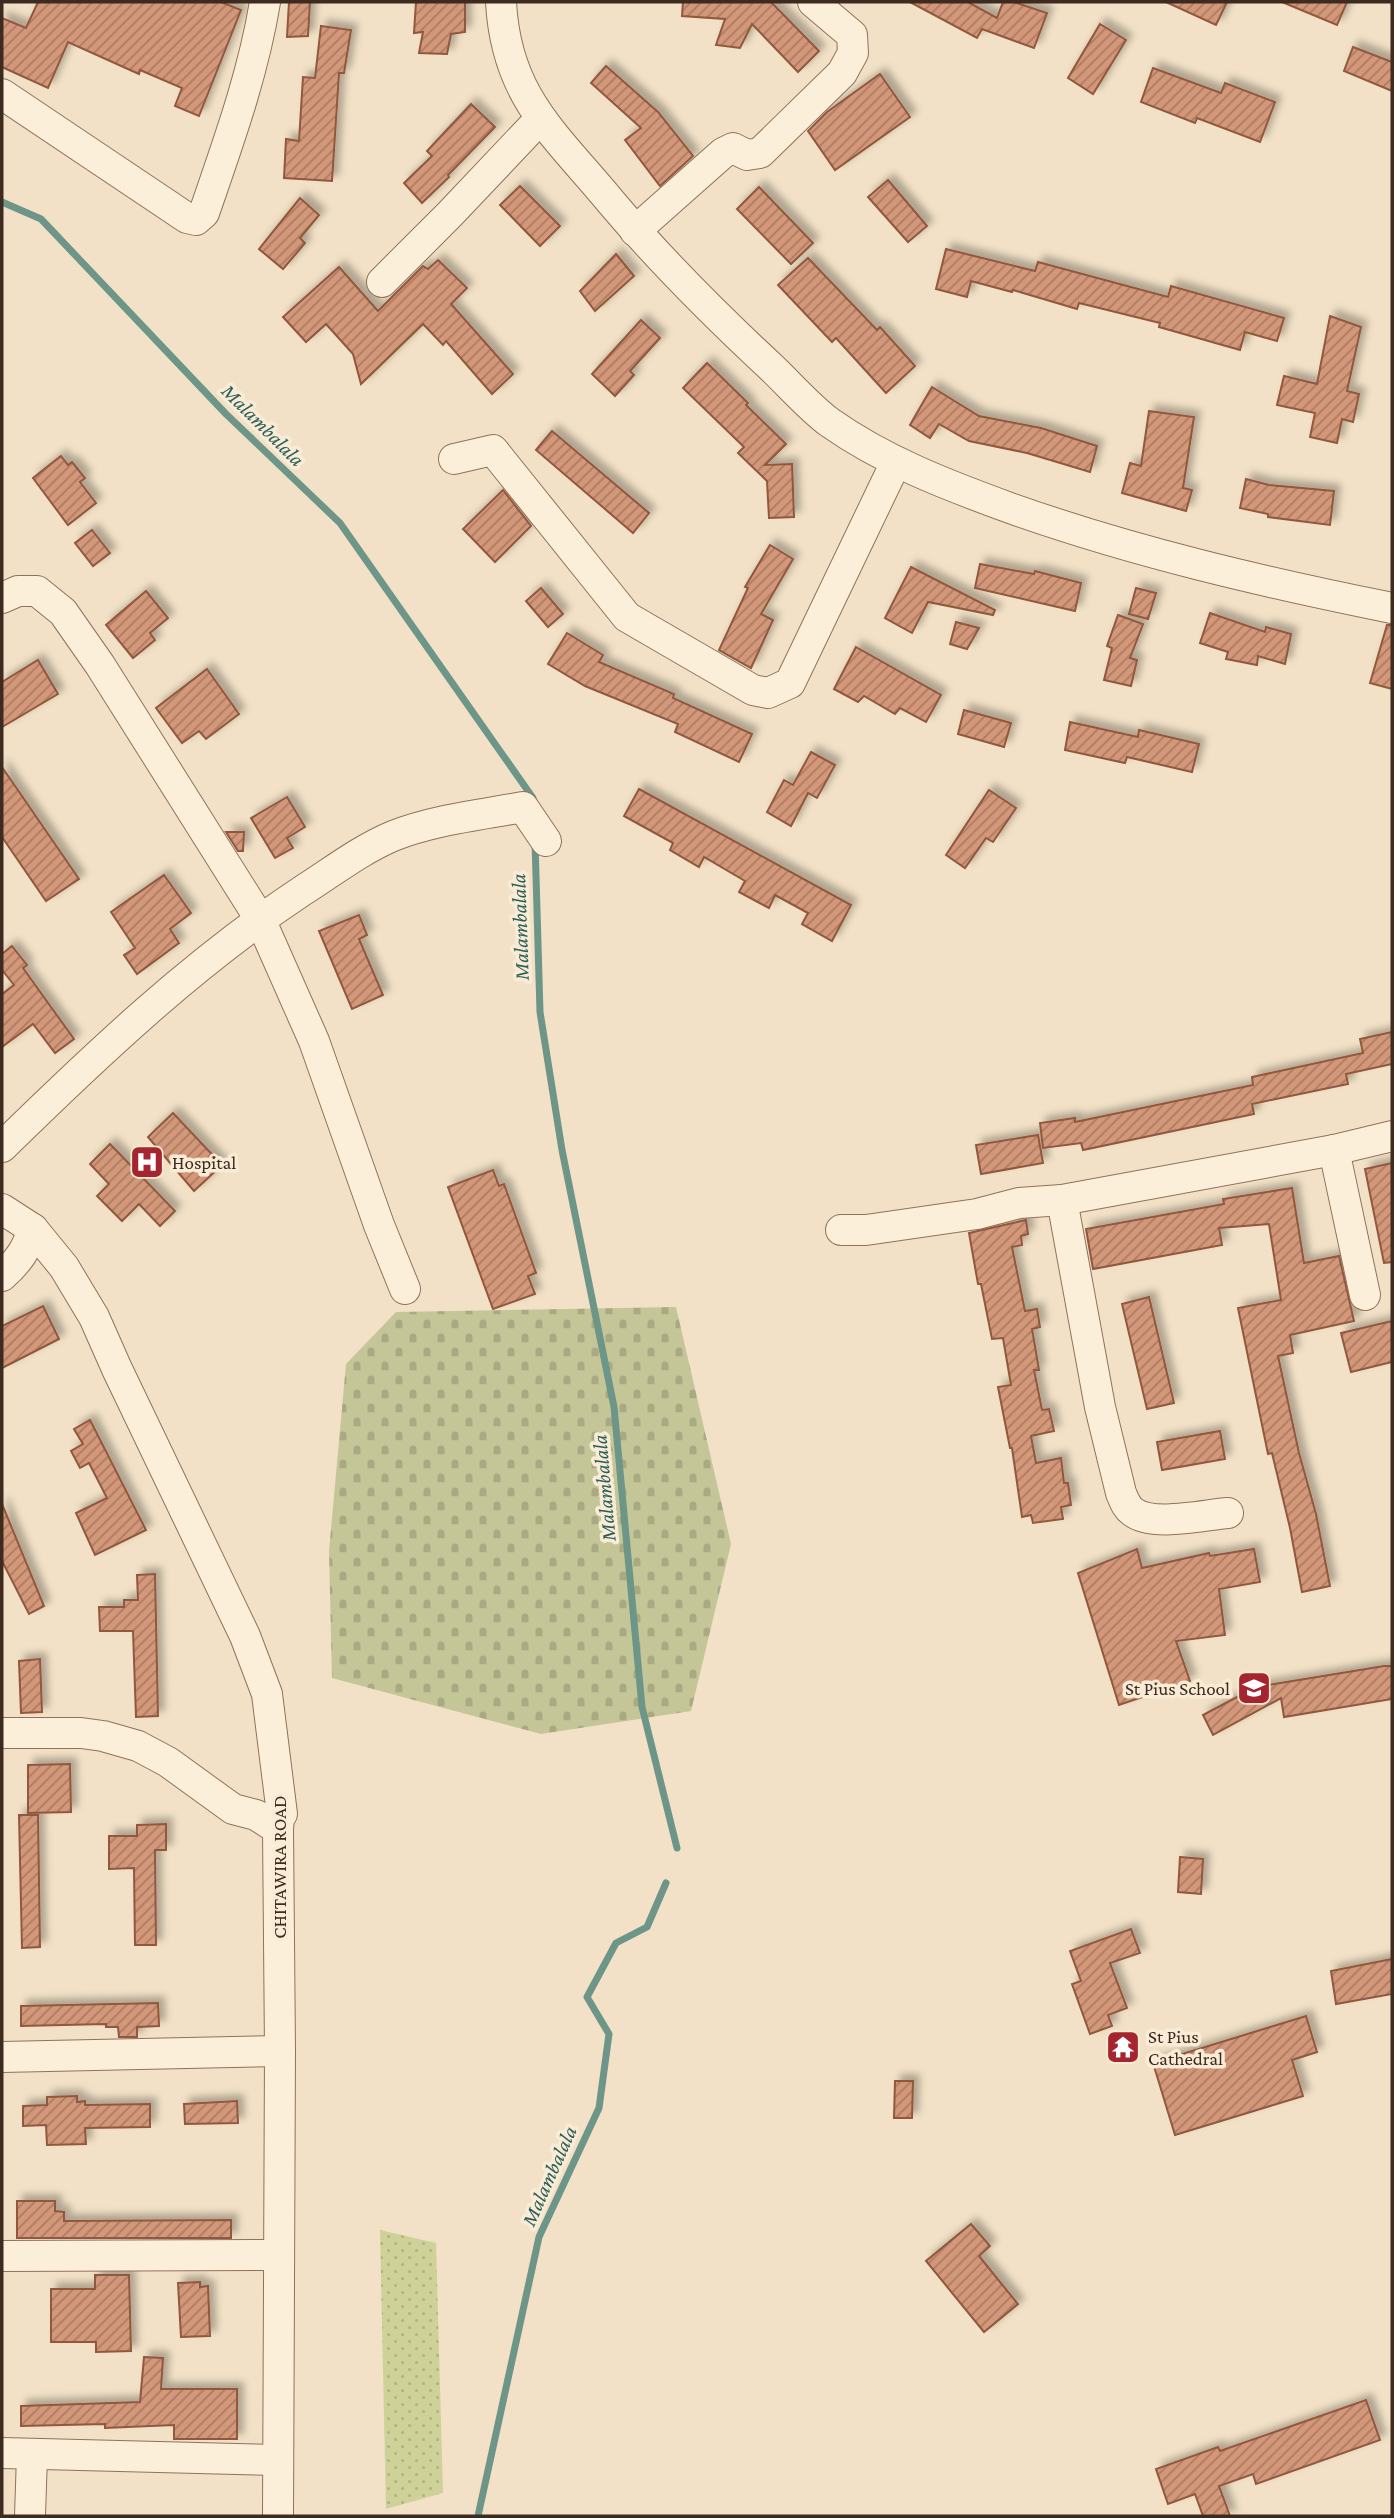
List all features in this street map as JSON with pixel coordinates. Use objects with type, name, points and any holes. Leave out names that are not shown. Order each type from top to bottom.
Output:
[{"type":"street","points":[[2,94],[187,218],[196,220],[204,213],[232,132],[258,42],[265,2]]},
{"type":"street","points":[[501,2],[505,40],[513,69],[522,91],[540,119],[635,231],[737,336],[828,421],[896,462],[940,483],[1101,539],[1290,587],[1392,608]]},
{"type":"street","points":[[635,231],[723,153],[733,148],[747,155],[760,153],[842,73],[853,53],[852,35],[813,2]]},
{"type":"street","points":[[382,282],[540,119]]},
{"type":"street","points":[[454,458],[493,450],[627,617],[753,690],[768,693],[790,683],[896,462]]},
{"type":"street","points":[[2,598],[18,591],[37,591],[63,612],[100,665],[260,919],[314,1041],[379,1225],[405,1289]]},
{"type":"street","points":[[2,1147],[58,1092],[208,958],[359,852],[425,826],[523,807],[546,841]]},
{"type":"street","points":[[841,1230],[866,1230],[977,1213],[1019,1203],[1062,1200],[1334,1150],[1392,1136]]},
{"type":"street","points":[[1334,1150],[1365,1295]]},
{"type":"street","points":[[1062,1200],[1100,1407],[1126,1506],[1135,1514],[1150,1518],[1171,1519],[1228,1513]]},
{"type":"street","name":"CHITAWIRA ROAD","points":[[2,1209],[33,1228],[64,1267],[94,1317],[258,1668],[267,1694],[282,1814],[278,1829],[278,2516]]},
{"type":"street","points":[[2,1276],[27,1247],[33,1228]]},
{"type":"street","points":[[2,1733],[81,1733],[138,1746],[168,1762],[233,1809],[256,1815],[278,1829]]},
{"type":"street","points":[[2,2057],[280,2051]]},
{"type":"street","points":[[2,2256],[279,2255]]},
{"type":"street","points":[[2,2453],[278,2460]]},
{"type":"street","points":[[30,2516],[32,2455]]},
{"type":"green space","points":[[676,1307],[731,1544],[691,1711],[541,1734],[332,1678],[329,1551],[346,1364],[396,1312]]},
{"type":"green space","points":[[380,2230],[436,2243],[443,2493],[386,2509]]},
{"type":"building","points":[[38,2],[221,2],[241,10],[199,116],[175,106],[182,88],[140,70],[139,74],[68,42],[48,88],[2,67],[2,18],[26,28]]},
{"type":"building","points":[[289,2],[310,2],[308,36],[287,37]]},
{"type":"building","points":[[416,2],[465,2],[465,32],[451,34],[447,54],[419,53],[423,32],[414,33]]},
{"type":"building","points":[[683,2],[771,2],[819,51],[798,72],[752,24],[740,48],[716,45],[725,19],[682,16]]},
{"type":"building","points":[[910,2],[968,2],[997,18],[1003,2],[1014,2],[1047,13],[1034,48],[982,29],[977,38]]},
{"type":"building","points":[[1166,2],[1227,2],[1216,25]]},
{"type":"building","points":[[1282,2],[1347,2],[1337,25]]},
{"type":"building","points":[[1100,24],[1126,40],[1093,94],[1068,78]]},
{"type":"building","points":[[321,26],[351,30],[344,73],[339,73],[332,181],[284,178],[286,139],[299,141],[303,77],[315,78]]},
{"type":"building","points":[[1353,47],[1392,62],[1392,91],[1344,71]]},
{"type":"building","points":[[606,66],[658,112],[693,156],[660,186],[625,140],[641,128],[591,83]]},
{"type":"building","points":[[1153,68],[1221,93],[1225,83],[1275,102],[1260,142],[1197,118],[1195,123],[1141,102]]},
{"type":"building","points":[[880,74],[910,117],[835,170],[808,131],[827,112]]},
{"type":"building","points":[[471,104],[495,127],[422,203],[404,183],[432,156],[427,151]]},
{"type":"building","points":[[888,180],[927,226],[908,242],[868,197]]},
{"type":"building","points":[[520,186],[560,226],[540,246],[500,205]]},
{"type":"building","points":[[759,187],[813,243],[791,264],[737,209]]},
{"type":"building","points":[[300,198],[319,215],[300,238],[305,243],[283,269],[259,249]]},
{"type":"building","points":[[946,249],[1035,271],[1038,262],[1168,297],[1171,286],[1284,318],[1277,341],[1245,332],[1240,350],[1159,327],[1160,323],[1079,303],[1077,309],[971,281],[967,297],[936,289]]},
{"type":"building","points":[[616,254],[634,276],[595,311],[580,291]]},
{"type":"building","points":[[808,258],[877,330],[880,327],[915,366],[886,393],[836,338],[832,342],[778,285]]},
{"type":"building","points":[[438,260],[467,288],[451,304],[513,374],[492,394],[446,341],[443,345],[423,324],[361,384],[353,354],[326,324],[306,342],[283,317],[339,267],[378,311],[423,266],[428,269]]},
{"type":"building","points":[[1330,316],[1361,327],[1347,391],[1359,394],[1353,422],[1342,419],[1337,443],[1310,437],[1315,413],[1277,405],[1284,376],[1317,384]]},
{"type":"building","points":[[641,320],[660,338],[630,371],[634,375],[615,396],[592,374]]},
{"type":"building","points":[[707,363],[786,444],[765,465],[792,464],[794,517],[769,518],[767,481],[738,453],[744,447],[683,388]]},
{"type":"building","points":[[932,387],[979,416],[1041,428],[1097,446],[1090,472],[1027,453],[969,441],[939,424],[930,438],[910,425]]},
{"type":"building","points":[[1149,411],[1194,417],[1183,488],[1192,490],[1186,511],[1122,493],[1130,463],[1141,466]]},
{"type":"building","points":[[552,431],[649,513],[633,533],[536,450]]},
{"type":"building","points":[[61,456],[68,465],[72,462],[85,478],[80,482],[96,503],[68,525],[33,478]]},
{"type":"building","points":[[1246,479],[1269,485],[1334,491],[1330,525],[1268,517],[1268,514],[1240,508]]},
{"type":"building","points":[[503,490],[531,526],[495,562],[463,529]]},
{"type":"building","points":[[92,530],[110,553],[93,566],[75,543]]},
{"type":"building","points":[[770,545],[793,559],[761,614],[773,620],[751,668],[719,650],[748,588],[745,587]]},
{"type":"building","points":[[980,564],[1034,574],[1035,571],[1081,583],[1075,611],[975,588]]},
{"type":"building","points":[[911,567],[995,610],[993,615],[928,602],[912,633],[885,618]]},
{"type":"building","points":[[541,588],[563,614],[548,627],[526,601]]},
{"type":"building","points":[[1136,588],[1156,593],[1148,619],[1129,614]]},
{"type":"building","points":[[146,591],[168,618],[150,633],[155,640],[133,658],[106,625]]},
{"type":"building","points":[[1210,613],[1265,632],[1266,627],[1291,634],[1285,664],[1258,656],[1257,665],[1226,659],[1228,652],[1200,643]]},
{"type":"building","points":[[1118,615],[1143,624],[1130,658],[1137,660],[1131,686],[1104,680],[1112,648],[1107,646]]},
{"type":"building","points":[[956,622],[979,628],[967,649],[950,644]]},
{"type":"building","points":[[1387,625],[1392,625],[1392,689],[1370,683]]},
{"type":"building","points":[[567,633],[603,655],[599,662],[674,694],[673,698],[752,734],[739,762],[675,732],[678,724],[585,686],[548,664]]},
{"type":"building","points":[[856,647],[941,695],[926,722],[900,708],[895,714],[864,696],[858,702],[834,689]]},
{"type":"building","points":[[38,660],[58,694],[2,727],[2,682]]},
{"type":"building","points":[[207,669],[239,714],[206,739],[199,731],[182,743],[156,708]]},
{"type":"building","points":[[964,710],[1011,723],[1004,747],[958,734]]},
{"type":"building","points":[[1070,722],[1138,737],[1139,730],[1199,744],[1192,772],[1127,757],[1125,763],[1065,750]]},
{"type":"building","points":[[811,752],[835,765],[817,798],[808,793],[791,826],[767,812],[784,780],[793,785]]},
{"type":"building","points":[[2,767],[79,879],[46,901],[2,837]]},
{"type":"building","points":[[639,789],[851,905],[832,941],[802,924],[808,913],[775,895],[769,908],[739,892],[745,881],[704,857],[699,867],[670,850],[673,843],[624,816]]},
{"type":"building","points":[[989,790],[1016,808],[993,842],[986,838],[965,868],[946,855]]},
{"type":"building","points":[[287,797],[305,827],[287,838],[293,848],[275,858],[251,818]]},
{"type":"building","points":[[226,832],[244,832],[243,851],[238,851]]},
{"type":"building","points":[[164,875],[191,913],[170,929],[179,943],[137,974],[124,955],[135,948],[111,912]]},
{"type":"building","points":[[359,915],[367,935],[359,939],[383,995],[352,1009],[319,931]]},
{"type":"building","points":[[12,946],[27,965],[23,968],[74,1039],[55,1053],[33,1024],[2,1047],[2,994],[14,985],[2,970],[2,954]]},
{"type":"building","points":[[1392,1032],[1392,1064],[1346,1074],[1348,1084],[1252,1104],[1254,1114],[1083,1150],[1081,1143],[1043,1148],[1040,1123],[1075,1118],[1075,1122],[1253,1085],[1252,1077],[1363,1053],[1360,1039]]},
{"type":"building","points":[[173,1113],[222,1165],[194,1191],[148,1137]]},
{"type":"building","points":[[1038,1135],[1043,1163],[981,1174],[976,1145]]},
{"type":"building","points":[[110,1144],[175,1211],[160,1226],[139,1204],[122,1221],[97,1196],[109,1184],[90,1164]]},
{"type":"building","points":[[1392,1163],[1392,1262],[1384,1263],[1365,1169]]},
{"type":"building","points":[[493,1170],[499,1186],[504,1184],[536,1273],[528,1276],[535,1294],[493,1309],[448,1187]]},
{"type":"building","points":[[1292,1188],[1304,1263],[1339,1256],[1354,1321],[1290,1335],[1293,1353],[1278,1356],[1299,1453],[1316,1514],[1330,1586],[1302,1592],[1272,1453],[1268,1454],[1238,1308],[1281,1300],[1269,1224],[1219,1228],[1222,1245],[1093,1269],[1086,1229],[1224,1204],[1223,1199]]},
{"type":"building","points":[[1026,1220],[1028,1234],[1021,1236],[1022,1245],[1012,1247],[1025,1311],[1037,1309],[1040,1327],[1032,1329],[1039,1370],[1034,1370],[1042,1410],[1049,1409],[1054,1431],[1031,1436],[1036,1463],[1061,1458],[1064,1483],[1068,1483],[1071,1505],[1061,1507],[1063,1519],[1033,1523],[1031,1515],[1022,1517],[1012,1448],[998,1387],[1011,1385],[1003,1338],[992,1339],[969,1233]]},
{"type":"building","points":[[1149,1297],[1174,1403],[1147,1409],[1122,1304]]},
{"type":"building","points":[[43,1306],[59,1339],[2,1368],[2,1326]]},
{"type":"building","points":[[1392,1321],[1392,1362],[1351,1372],[1341,1333]]},
{"type":"building","points":[[90,1420],[146,1530],[95,1555],[76,1513],[107,1498],[89,1463],[80,1468],[71,1451],[83,1444],[74,1429]]},
{"type":"building","points":[[1220,1431],[1225,1459],[1162,1470],[1157,1442]]},
{"type":"building","points":[[2,1504],[44,1606],[29,1614],[2,1561]]},
{"type":"building","points":[[1137,1549],[1142,1568],[1209,1553],[1210,1556],[1254,1549],[1260,1582],[1219,1589],[1225,1635],[1176,1641],[1190,1681],[1119,1705],[1078,1573]]},
{"type":"building","points":[[155,1574],[158,1716],[136,1717],[133,1631],[100,1631],[99,1607],[124,1607],[124,1600],[138,1600],[137,1575]]},
{"type":"building","points":[[40,1659],[42,1712],[21,1713],[19,1661]]},
{"type":"building","points":[[1392,1666],[1392,1699],[1284,1717],[1281,1698],[1213,1735],[1203,1715],[1256,1687]]},
{"type":"building","points":[[70,1764],[71,1812],[28,1813],[28,1765]]},
{"type":"building","points":[[19,1815],[38,1815],[40,1947],[22,1948]]},
{"type":"building","points":[[166,1824],[166,1850],[155,1850],[156,1945],[135,1945],[134,1868],[109,1869],[109,1836],[137,1836],[137,1825]]},
{"type":"building","points":[[1180,1857],[1203,1859],[1201,1894],[1178,1892]]},
{"type":"building","points":[[1131,1929],[1140,1953],[1110,1963],[1127,2008],[1108,2015],[1112,2026],[1090,2034],[1072,1984],[1081,1981],[1070,1951]]},
{"type":"building","points":[[1392,1959],[1392,1994],[1336,2004],[1331,1971]]},
{"type":"building","points":[[158,2003],[159,2026],[137,2027],[137,2037],[119,2037],[118,2027],[106,2027],[106,2024],[21,2026],[21,2006]]},
{"type":"building","points":[[1306,2016],[1317,2052],[1292,2060],[1303,2096],[1175,2135],[1153,2063]]},
{"type":"building","points":[[895,2081],[913,2081],[912,2118],[894,2118]]},
{"type":"building","points":[[77,2096],[77,2102],[85,2101],[85,2105],[150,2104],[150,2127],[85,2128],[86,2144],[47,2145],[46,2125],[23,2126],[23,2106],[47,2105],[47,2097]]},
{"type":"building","points":[[237,2101],[238,2123],[185,2124],[184,2104]]},
{"type":"building","points":[[17,2201],[55,2201],[55,2211],[64,2212],[64,2221],[231,2220],[231,2238],[17,2238]]},
{"type":"building","points":[[971,2224],[990,2246],[979,2256],[1018,2304],[984,2332],[926,2261]]},
{"type":"building","points":[[95,2275],[129,2275],[131,2351],[96,2352],[96,2342],[51,2342],[51,2289],[95,2289]]},
{"type":"building","points":[[200,2282],[200,2287],[208,2286],[210,2336],[181,2337],[178,2283]]},
{"type":"building","points":[[144,2357],[163,2358],[161,2389],[237,2389],[237,2439],[174,2439],[174,2425],[105,2428],[105,2424],[21,2426],[21,2406],[140,2402]]},
{"type":"building","points":[[1366,2400],[1380,2440],[1256,2484],[1253,2474],[1219,2486],[1230,2516],[1203,2516],[1195,2494],[1168,2504],[1156,2469],[1218,2447],[1220,2451]]},
{"type":"waterway","name":"Malambalala","points":[[2,202],[41,219],[226,414],[340,523],[533,798],[534,806]]},
{"type":"waterway","name":"Malambalala","points":[[535,842],[540,1012],[562,1150],[614,1407],[642,1707],[677,1848]]},
{"type":"waterway","name":"Malambalala","points":[[478,2516],[539,2237],[599,2108],[609,2034],[587,1997],[616,1943],[647,1927],[666,1883]]},
{"type":"place","name":"Hospital","points":[[147,1162]]},
{"type":"place","name":"St Pius School","points":[[1254,1688]]},
{"type":"place","name":"St Pius Cathedral","points":[[1123,2047]]}]
